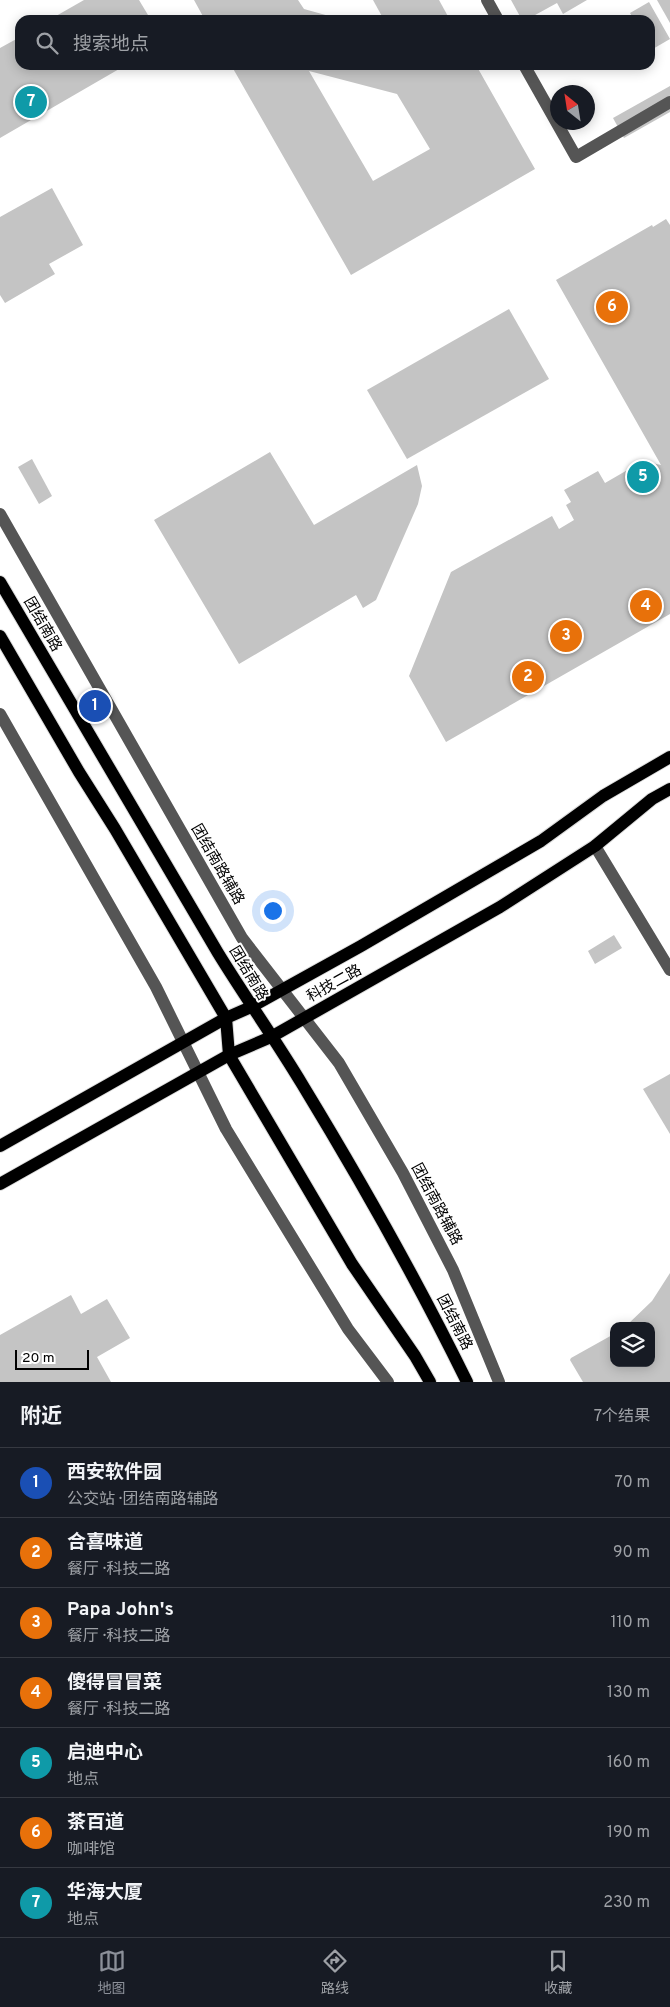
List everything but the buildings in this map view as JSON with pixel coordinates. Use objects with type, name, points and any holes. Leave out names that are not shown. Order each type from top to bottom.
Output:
[{"type":"main road","name":"团结南路","points":[[0,582],[251,1007],[302,1083],[433,1313],[467,1382]]},
{"type":"main road","points":[[0,636],[226,1018],[229,1055],[352,1264],[415,1356],[430,1382]]},
{"type":"main road","name":"科技二路","points":[[0,1146],[226,1018],[251,1007],[361,946],[541,841],[603,796],[670,757]]},
{"type":"main road","name":"科技二路","points":[[0,1184],[229,1055],[271,1037],[500,907],[595,846],[652,799],[670,789]]},
{"type":"street","points":[[487,0],[495,15]]},
{"type":"street","points":[[527,70],[576,156],[670,102]]},
{"type":"street","name":"团结南路辅路","points":[[0,514],[242,938],[339,1063],[403,1173],[453,1270],[500,1382]]},
{"type":"street","points":[[0,714],[156,987],[226,1129],[343,1321],[388,1382]]},
{"type":"street","points":[[595,846],[670,970]]},
{"type":"place","name":"华海大厦","points":[[31,102]]},
{"type":"place","name":"茶百道","points":[[612,307]]},
{"type":"place","name":"启迪中心","points":[[643,477]]},
{"type":"place","name":"傻得冒冒菜","points":[[646,606]]},
{"type":"place","name":"Papa John's","points":[[566,636]]},
{"type":"place","name":"合喜味道","points":[[528,677]]},
{"type":"place","name":"西安软件园","points":[[95,706]]}]
